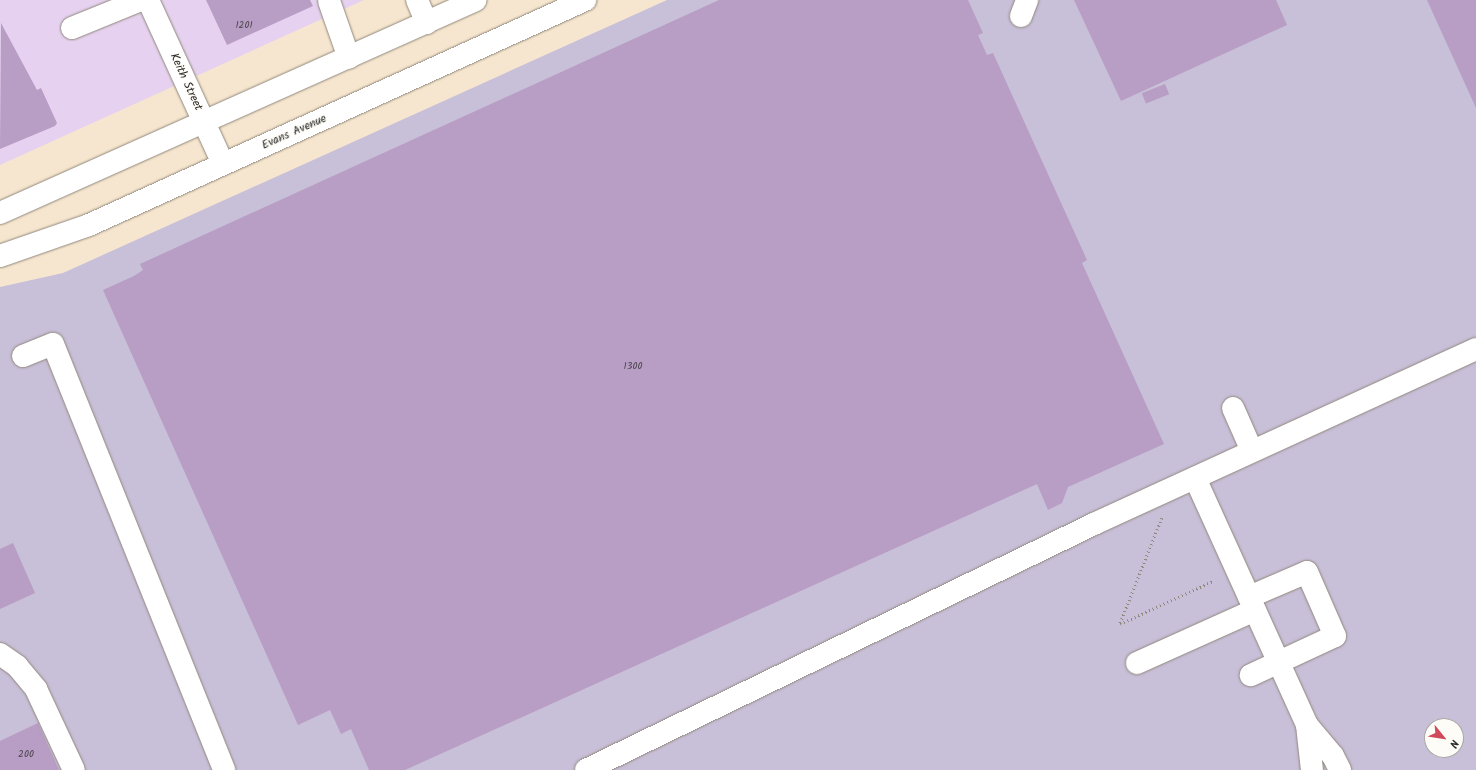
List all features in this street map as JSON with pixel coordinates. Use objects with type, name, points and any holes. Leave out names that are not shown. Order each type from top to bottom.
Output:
[{"type":"main road","points":[[72,28],[141,0]]},
{"type":"main road","name":"Keith Street","points":[[148,0],[223,164]]},
{"type":"main road","points":[[417,0],[427,22]]},
{"type":"main road","points":[[0,213],[350,58],[476,0]]},
{"type":"main road","name":"Evans Avenue","points":[[0,256],[89,225],[585,0]]},
{"type":"main road","points":[[329,2],[350,58]]},
{"type":"main road","points":[[23,356],[53,344],[224,770]]},
{"type":"main road","points":[[586,770],[1252,451],[1476,349]]},
{"type":"main road","points":[[1233,408],[1252,451]]},
{"type":"main road","points":[[1195,478],[1307,725],[1332,756],[1340,770]]},
{"type":"main road","points":[[1137,663],[1252,603],[1307,572],[1335,636],[1250,675]]},
{"type":"main road","points":[[0,654],[17,666],[36,689],[74,770]]},
{"type":"main road","points":[[1307,725],[1312,770]]},
{"type":"path","points":[[1163,514],[1120,624],[1213,581]]},
{"type":"shaded area","points":[[0,0],[364,0],[0,165]]},
{"type":"shaded area","points":[[667,0],[1476,0],[1476,770],[0,770],[0,287],[63,273]]},
{"type":"building","points":[[206,0],[310,0],[313,6],[227,45]]},
{"type":"building","points":[[719,0],[968,0],[983,33],[978,35],[987,55],[993,53],[1087,260],[1082,263],[1164,444],[1068,487],[1062,503],[1048,510],[1037,484],[405,770],[369,770],[351,729],[341,734],[330,710],[298,725],[103,290],[134,276],[143,270],[140,264]]},
{"type":"building","points":[[1074,0],[1276,0],[1287,25],[1121,101]]},
{"type":"building","points":[[1427,0],[1476,0],[1476,108]]},
{"type":"building","points":[[1,23],[37,90],[41,88],[57,123],[55,126],[0,149]]},
{"type":"building","points":[[1165,84],[1169,94],[1146,104],[1142,93]]},
{"type":"building","points":[[13,543],[35,593],[0,609],[0,549]]},
{"type":"building","points":[[38,723],[59,770],[0,770],[0,741]]}]
